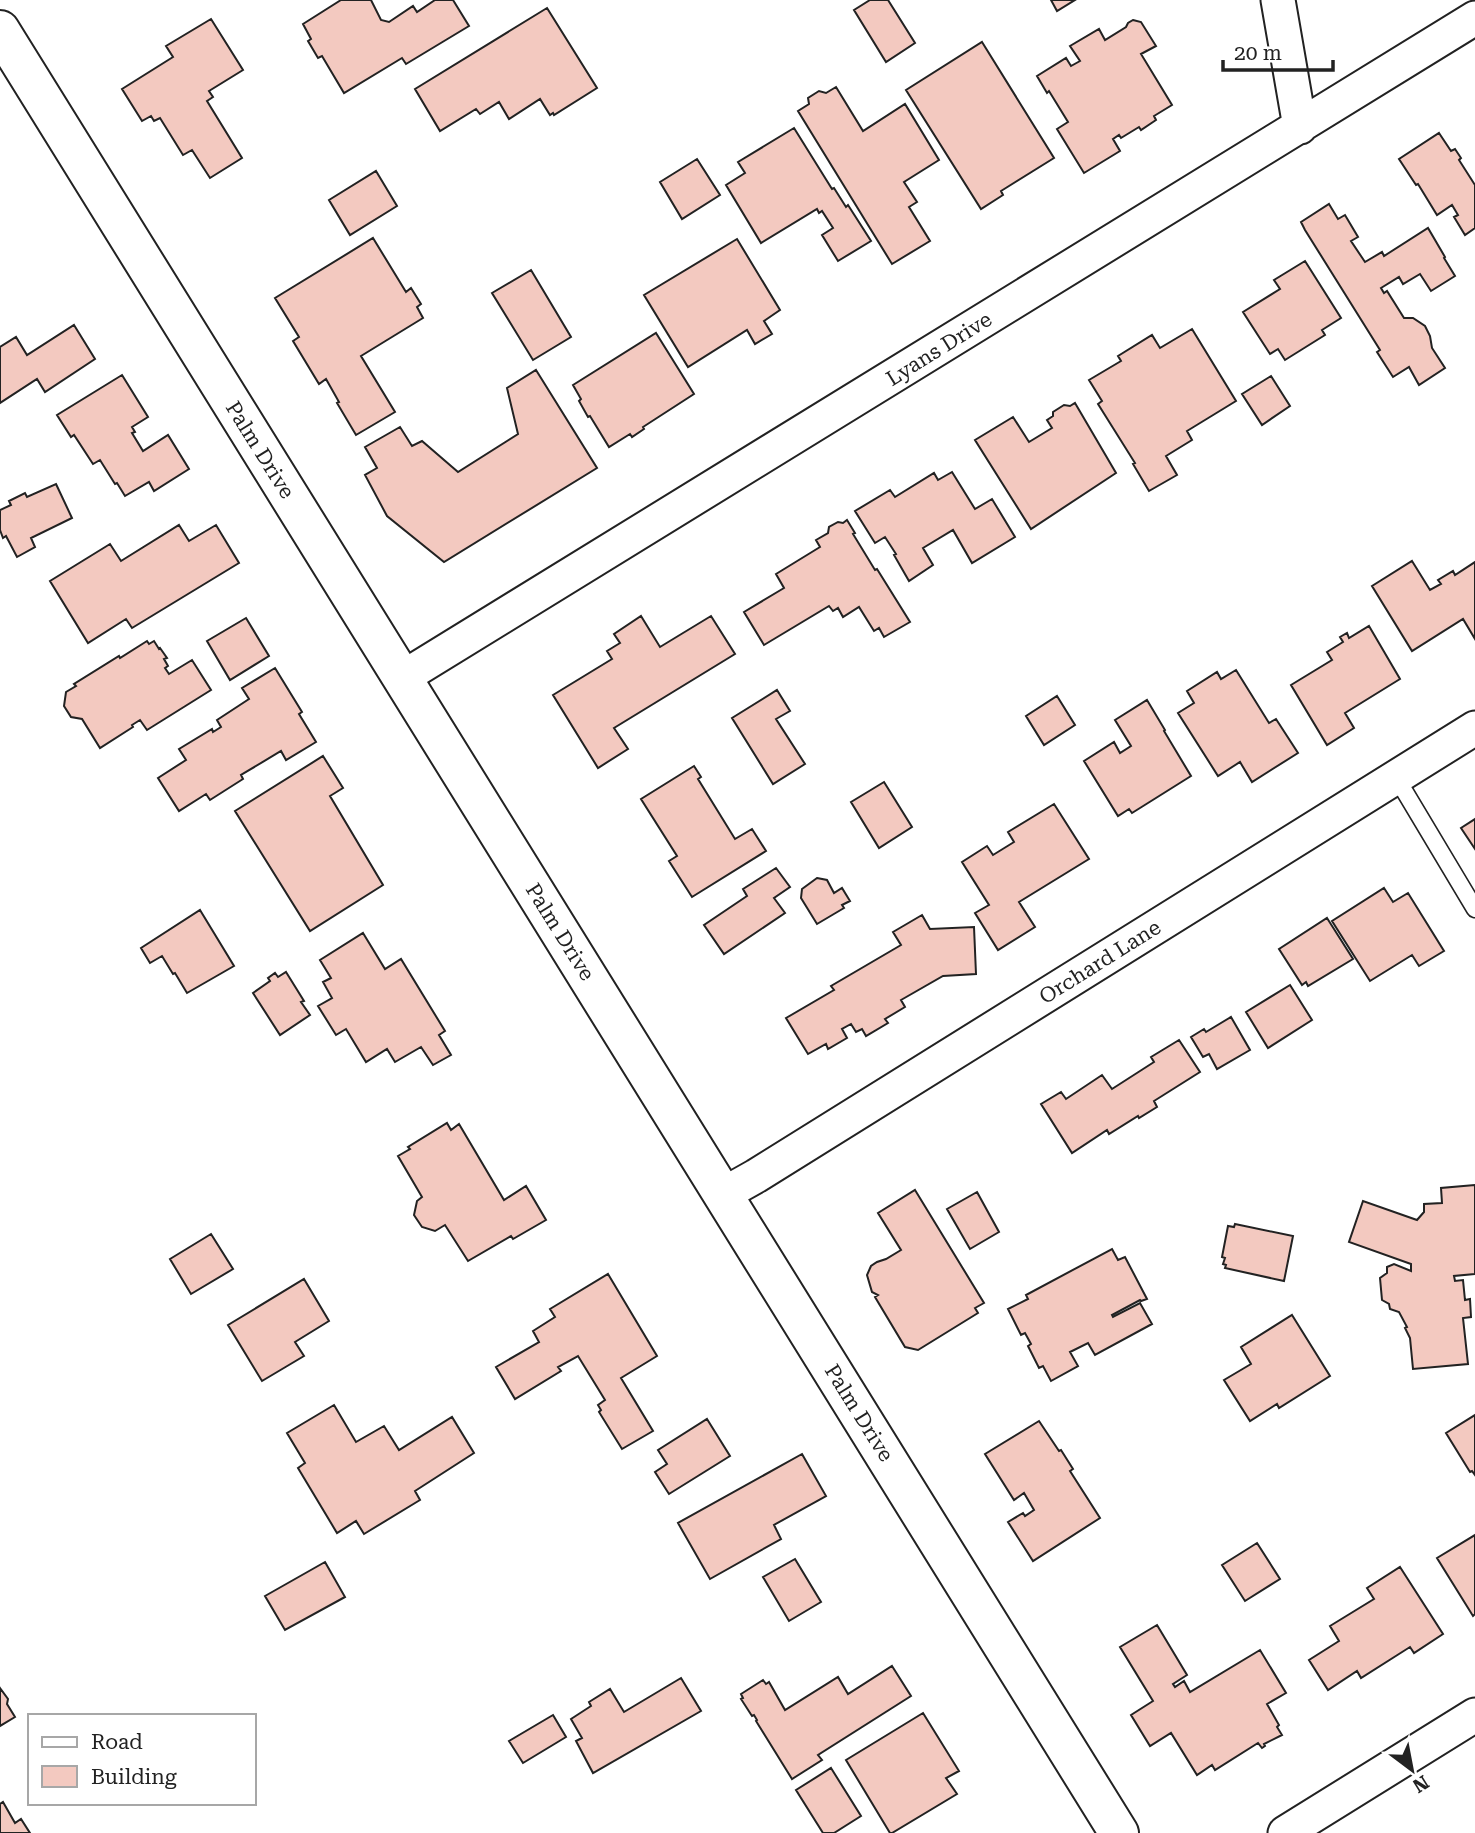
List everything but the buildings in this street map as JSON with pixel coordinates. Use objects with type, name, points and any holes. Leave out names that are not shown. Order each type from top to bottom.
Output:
[{"type":"street","points":[[1278,0],[1300,127]]},
{"type":"street","name":"Lyans Drive","points":[[402,678],[1475,18]]},
{"type":"street","name":"Palm Drive","points":[[0,30],[1119,1833]]},
{"type":"street","name":"Orchard Lane","points":[[724,1194],[1475,728]]},
{"type":"street","points":[[1285,1833],[1475,1715]]},
{"type":"lane","points":[[1396,777],[1475,909]]}]
